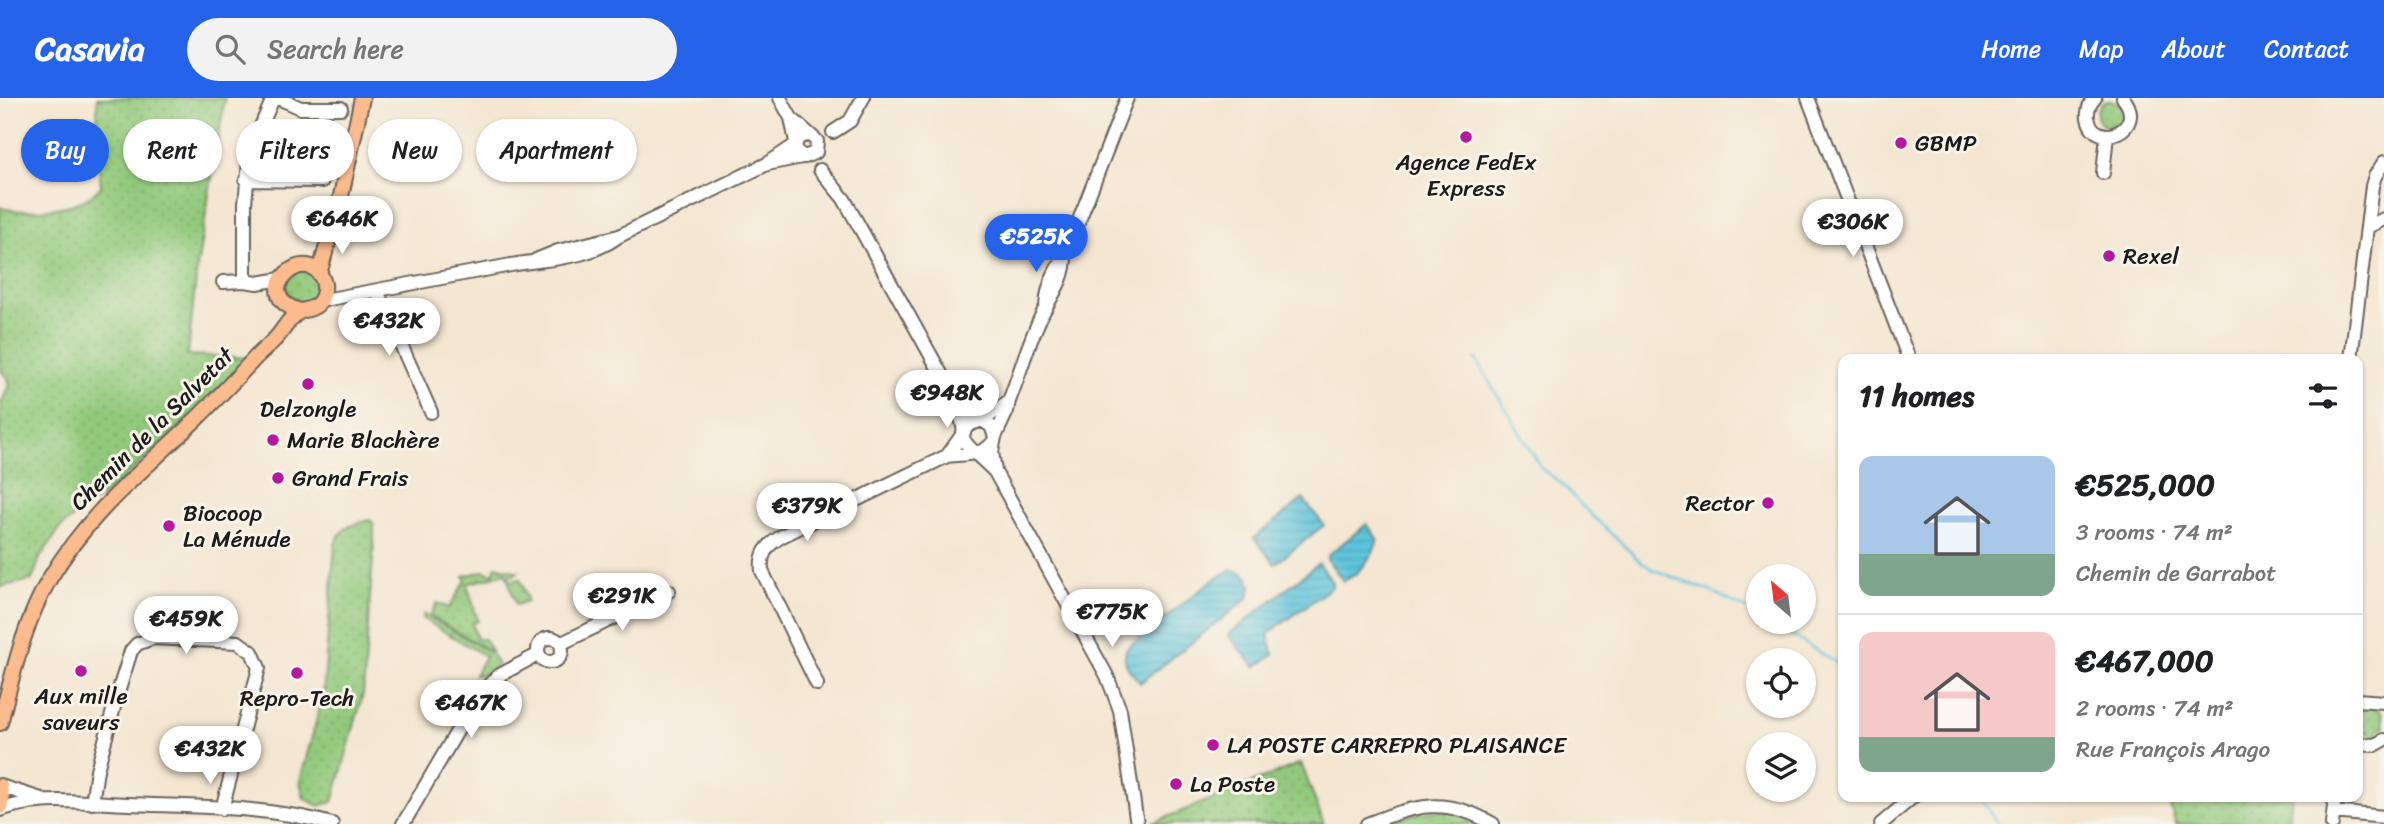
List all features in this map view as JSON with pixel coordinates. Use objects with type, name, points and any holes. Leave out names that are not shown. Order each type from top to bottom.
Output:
[{"type":"main road","points":[[320,301],[321,280],[362,98]]},
{"type":"main road","points":[[300,311],[287,306],[281,290],[288,271],[304,266],[332,229]]},
{"type":"main road","points":[[304,266],[321,280]]},
{"type":"main road","name":"Chemin de la Salvetat","points":[[263,349],[284,311],[281,290]]},
{"type":"main road","name":"Chemin de la Salvetat","points":[[0,723],[27,626],[51,578],[76,538],[96,514],[186,429],[300,311],[314,307],[320,301]]},
{"type":"main road","points":[[0,786],[0,808]]},
{"type":"street","points":[[264,119],[272,101],[277,98],[301,108],[341,108]]},
{"type":"street","points":[[780,98],[791,118],[817,141],[810,153]]},
{"type":"street","points":[[767,164],[810,153],[850,121],[863,98]]},
{"type":"street","points":[[817,684],[762,571],[761,561],[765,550],[782,536],[947,456],[986,450],[994,440],[1007,411],[1046,307],[1056,292],[1065,269],[1065,256],[1127,98]]},
{"type":"street","points":[[1808,98],[1907,354]]},
{"type":"street","points":[[2095,98],[2088,109],[2090,123],[2094,129],[2107,135],[2120,132],[2128,122],[2130,109],[2123,98]]},
{"type":"street","points":[[791,118],[796,151],[810,153]]},
{"type":"street","points":[[320,301],[536,260],[559,259],[587,253],[767,164],[799,137],[833,132]]},
{"type":"street","points":[[2103,173],[2107,135]]},
{"type":"street","points":[[810,153],[844,199],[959,406],[965,444],[995,472],[1107,676],[1120,710],[1137,824]]},
{"type":"street","points":[[2352,354],[2371,197],[2375,176],[2384,162]]},
{"type":"street","points":[[246,182],[251,282]]},
{"type":"street","points":[[2371,197],[2384,211]]},
{"type":"street","points":[[2367,227],[2384,219]]},
{"type":"street","points":[[321,280],[359,293]]},
{"type":"street","points":[[223,282],[251,282],[281,290]]},
{"type":"street","points":[[377,290],[431,412]]},
{"type":"street","points":[[947,456],[971,422],[982,421],[1009,401]]},
{"type":"street","points":[[959,406],[991,426],[995,472]]},
{"type":"street","points":[[403,824],[477,697],[498,676],[539,654],[540,643],[545,638],[556,638],[562,643],[669,591]]},
{"type":"street","points":[[92,803],[97,770],[131,651],[144,640],[153,638],[238,642],[256,657],[259,668],[230,770],[222,809]]},
{"type":"street","points":[[2363,700],[2384,702]]},
{"type":"street","points":[[2363,744],[2375,745],[2384,740]]},
{"type":"street","points":[[0,786],[52,801]]},
{"type":"street","points":[[0,808],[52,801],[222,809],[271,812],[332,824]]},
{"type":"street","points":[[1881,824],[1907,802]]},
{"type":"street","points":[[1367,824],[1407,810],[1429,806],[1466,810],[1493,824]]},
{"type":"street","points":[[271,812],[280,824]]},
{"type":"street","points":[[2333,818],[2384,817]]},
{"type":"green space","points":[[97,98],[225,98],[222,119],[123,119],[123,182],[211,182],[197,267],[188,355],[248,358],[192,416],[114,487],[61,527],[40,558],[32,580],[0,587],[0,407],[10,382],[0,369],[0,207],[29,211],[74,204],[92,195],[101,187],[100,182],[109,182],[109,119],[97,119]]},
{"type":"green space","points":[[2110,101],[2119,105],[2123,114],[2119,123],[2110,127],[2101,123],[2097,114],[2101,105]]},
{"type":"green space","points":[[302,271],[313,276],[318,287],[313,298],[302,303],[291,298],[286,287],[291,276]]},
{"type":"green space","points":[[370,520],[374,524],[374,544],[363,694],[333,802],[319,806],[304,798],[300,781],[323,696],[335,545],[344,530]]},
{"type":"green space","points":[[496,566],[518,572],[509,578],[509,581],[520,579],[527,601],[516,605],[506,573],[467,584],[478,621],[472,623],[477,639],[484,639],[492,652],[430,616],[437,603],[449,608],[466,580],[464,576],[483,571],[493,574]]},
{"type":"green space","points":[[424,614],[491,653],[498,665],[484,675],[475,675],[485,656],[423,619]]},
{"type":"green space","points":[[2363,706],[2375,707],[2382,712],[2384,728],[2378,729],[2378,734],[2383,735],[2368,742],[2368,732],[2363,732]]},
{"type":"green space","points":[[1301,763],[1324,824],[1150,824]]},
{"type":"green space","points":[[2171,802],[2291,802],[2288,824],[2176,824]]},
{"type":"green space","points":[[1441,810],[1465,814],[1485,824],[1381,824],[1415,814]]},
{"type":"water","points":[[1303,499],[1324,525],[1275,564],[1254,538]]},
{"type":"water","points":[[1367,524],[1378,540],[1376,546],[1360,570],[1343,581],[1327,559],[1328,555]]},
{"type":"water","points":[[1319,563],[1332,582],[1332,587],[1268,634],[1274,655],[1255,667],[1228,635]]},
{"type":"water","points":[[1231,570],[1246,575],[1251,587],[1248,598],[1140,683],[1126,662],[1127,648],[1214,579]]},
{"type":"waterway","points":[[1475,358],[1542,469],[1561,483],[1641,562],[1746,609]]},
{"type":"waterway","points":[[1790,634],[1838,664]]},
{"type":"waterway","points":[[1984,802],[1997,824]]},
{"type":"place","name":"Agence FedEx Express","points":[[1466,137]]},
{"type":"place","name":"GBMP","points":[[1901,143]]},
{"type":"place","name":"Rexel","points":[[2109,256]]},
{"type":"place","name":"Delzongle","points":[[308,384]]},
{"type":"place","name":"Marie Blachère","points":[[273,440]]},
{"type":"place","name":"Grand Frais","points":[[278,478]]},
{"type":"place","name":"Rector","points":[[1768,503]]},
{"type":"place","name":"Biocoop La Ménude","points":[[169,526]]},
{"type":"place","name":"Aux mille saveurs","points":[[81,671]]},
{"type":"place","name":"Repro-Tech","points":[[297,673]]},
{"type":"place","name":"LA POSTE CARREPRO PLAISANCE","points":[[1213,745]]},
{"type":"place","name":"La Poste","points":[[1176,784]]}]
